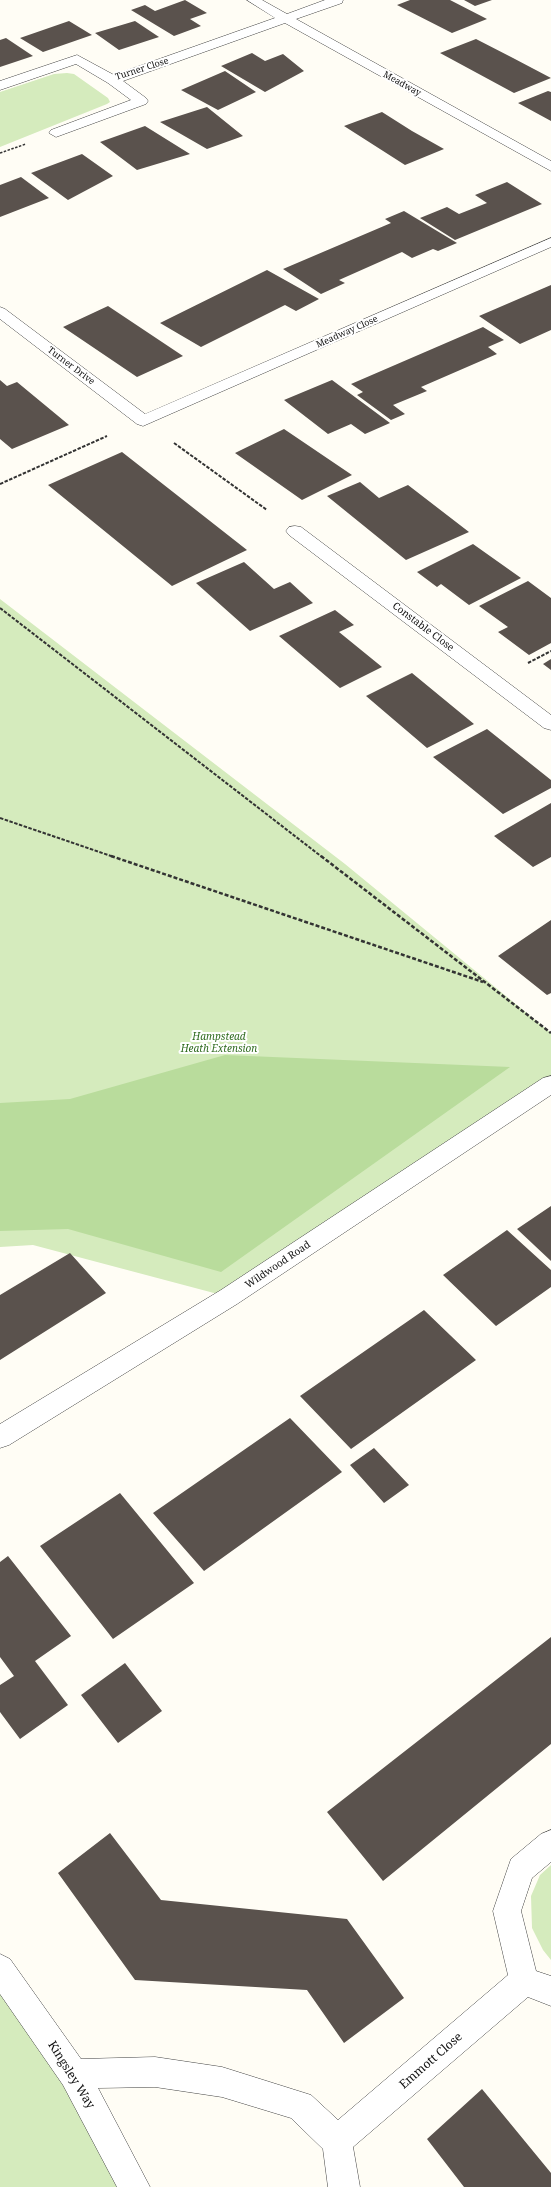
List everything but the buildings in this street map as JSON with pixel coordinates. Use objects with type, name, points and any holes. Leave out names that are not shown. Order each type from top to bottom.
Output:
[{"type":"street","name":"Meadway","points":[[253,0],[551,167]]},
{"type":"street","name":"Turner Close","points":[[0,86],[77,60],[113,80],[338,0]]},
{"type":"street","points":[[56,133],[141,101],[113,80]]},
{"type":"street","name":"Meadway Close","points":[[143,421],[551,242]]},
{"type":"street","name":"Turner Drive","points":[[0,312],[143,421]]},
{"type":"street","name":"Constable Close","points":[[295,531],[551,724]]},
{"type":"street","name":"Wildwood Road","points":[[0,1437],[229,1298],[551,1084]]},
{"type":"street","points":[[551,1844],[521,1869],[507,1911],[524,1981],[551,1991]]},
{"type":"street","name":"Kingsley Way","points":[[0,1969],[74,2074],[134,2187]]},
{"type":"street","name":"Emmott Close","points":[[337,2141],[524,1981]]},
{"type":"street","points":[[74,2074],[155,2072],[222,2082],[300,2106],[337,2141],[344,2187]]},
{"type":"path","points":[[0,484],[143,421],[295,531]]},
{"type":"path","points":[[0,608],[551,1033]]},
{"type":"path","points":[[0,818],[485,983]]},
{"type":"green space","points":[[54,74],[74,74],[108,98],[110,102],[0,147],[0,92]]},
{"type":"green space","name":"Hampstead Heath Extension","points":[[0,599],[345,864],[551,1033],[551,1084],[229,1297],[33,1245],[0,1247]]},
{"type":"green space","points":[[225,1055],[510,1067],[221,1272],[68,1229],[0,1231],[0,1103],[70,1099]]},
{"type":"green space","points":[[551,1865],[551,1960],[543,1950],[532,1928],[531,1896],[540,1875]]},
{"type":"green space","points":[[0,1969],[134,2187],[0,2187]]}]
